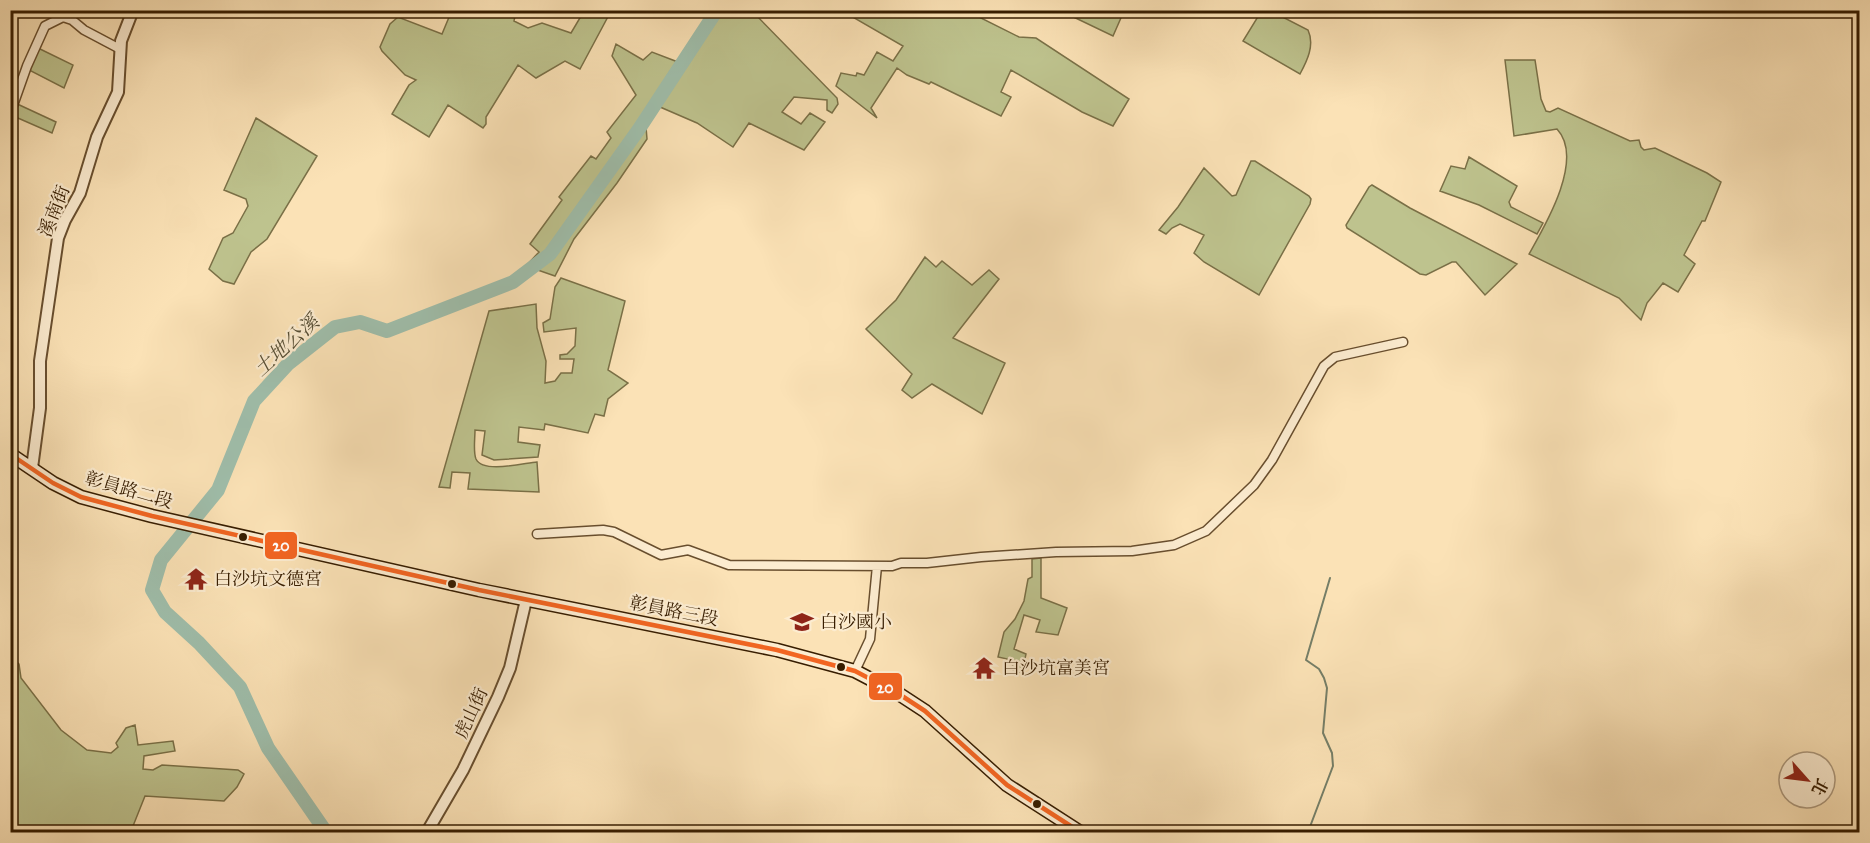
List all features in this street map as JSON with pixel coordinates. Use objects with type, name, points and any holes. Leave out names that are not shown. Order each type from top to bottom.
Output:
[{"type":"main road","name":"彰員路二段","points":[[10,454],[53,483],[81,497],[214,530]]},
{"type":"main road","name":"彰員路三段","points":[[214,530],[526,600],[766,648],[855,671],[899,694],[925,711],[1007,785],[1080,832]]},
{"type":"street","name":"溪南街","points":[[32,468],[40,408],[40,361],[58,238],[80,193],[97,137],[118,92],[121,41],[133,10]]},
{"type":"street","points":[[10,114],[27,66],[45,26],[63,17],[120,49]]},
{"type":"street","points":[[537,534],[614,532],[661,555],[688,550],[729,565],[877,566],[1056,552],[1132,551],[1174,545],[1206,531],[1254,485],[1277,453],[1329,360],[1403,342]]},
{"type":"street","points":[[855,671],[870,639],[877,566]]},
{"type":"street","name":"虎山街","points":[[427,832],[463,770],[506,678],[526,600]]},
{"type":"green space","points":[[452,10],[478,15],[480,11],[516,11],[514,21],[528,28],[542,23],[571,33],[584,11],[611,11],[580,69],[565,61],[536,78],[518,65],[486,117],[486,124],[483,128],[448,105],[429,137],[392,114],[409,85],[416,80],[405,75],[380,47],[390,24],[398,17],[442,34]]},
{"type":"green space","points":[[1262,10],[1271,11],[1308,30],[1310,47],[1300,74],[1243,41]]},
{"type":"green space","points":[[716,11],[752,11],[837,98],[838,104],[832,113],[827,110],[827,100],[794,97],[782,112],[801,124],[810,113],[825,122],[804,150],[749,123],[733,147],[697,123],[660,107],[646,127],[647,139],[574,239],[555,276],[526,266],[539,252],[530,244],[562,200],[559,197],[591,156],[596,159],[611,138],[607,132],[636,95],[612,56],[616,44],[643,60],[652,52],[678,62]]},
{"type":"green space","points":[[850,11],[967,11],[1019,37],[1036,38],[1129,99],[1113,126],[1082,112],[1011,70],[1001,92],[1011,97],[1001,116],[931,82],[929,84],[907,75],[897,68],[871,108],[877,118],[836,86],[841,73],[864,75],[877,52],[893,61],[903,46],[849,15]]},
{"type":"green space","points":[[1061,11],[1124,11],[1113,36]]},
{"type":"green space","points":[[38,48],[73,65],[64,88],[29,70]]},
{"type":"green space","points":[[1505,60],[1535,60],[1541,99],[1546,111],[1550,112],[1558,108],[1630,141],[1639,140],[1644,150],[1655,148],[1721,182],[1705,221],[1702,221],[1684,255],[1695,264],[1678,292],[1663,283],[1647,303],[1641,320],[1619,298],[1529,254],[1552,210],[1565,174],[1567,157],[1564,142],[1557,129],[1514,136]]},
{"type":"green space","points":[[13,102],[56,122],[52,133],[11,115]]},
{"type":"green space","points":[[256,118],[317,156],[267,239],[251,252],[234,284],[223,281],[209,269],[223,238],[233,233],[248,206],[246,199],[224,190]]},
{"type":"green space","points":[[1469,157],[1517,186],[1509,202],[1511,207],[1543,223],[1537,234],[1479,205],[1440,191],[1451,166],[1465,169]]},
{"type":"green space","points":[[1251,161],[1255,161],[1311,199],[1259,295],[1204,262],[1194,253],[1204,235],[1180,224],[1166,234],[1159,230],[1178,207],[1204,168],[1232,196],[1236,195]]},
{"type":"green space","points":[[1372,185],[1410,208],[1517,264],[1485,295],[1456,262],[1426,275],[1420,274],[1347,228],[1346,225]]},
{"type":"green space","points":[[925,257],[936,267],[942,261],[972,285],[989,270],[999,279],[953,338],[1005,363],[982,414],[932,384],[912,398],[902,390],[912,374],[866,329],[896,300]]},
{"type":"green space","points":[[561,278],[625,301],[608,370],[628,383],[608,399],[604,416],[595,414],[588,433],[545,424],[544,430],[519,427],[518,442],[540,445],[538,457],[494,460],[482,455],[485,431],[475,430],[475,453],[480,463],[495,467],[537,462],[539,492],[468,489],[470,473],[452,472],[450,488],[439,487],[489,311],[536,304],[537,328],[546,361],[545,383],[555,381],[561,373],[572,373],[574,359],[560,359],[560,355],[567,354],[575,346],[576,328],[544,332],[543,323],[550,319],[555,287]]},
{"type":"green space","points":[[1041,558],[1041,598],[1067,608],[1058,635],[1036,632],[1040,620],[1024,615],[1014,649],[1026,654],[1022,673],[1013,670],[1012,660],[998,657],[1004,632],[1015,619],[1024,601],[1028,579],[1032,577],[1032,559]]},
{"type":"green space","points":[[11,656],[19,664],[21,678],[61,730],[87,750],[111,753],[118,747],[116,743],[126,728],[135,725],[138,745],[173,741],[175,751],[144,756],[143,769],[153,770],[162,765],[238,770],[244,774],[237,787],[224,801],[145,796],[133,826],[192,832],[11,832]]},
{"type":"waterway","name":"土地公溪","points":[[326,832],[268,748],[240,687],[199,643],[165,612],[152,590],[161,560],[218,490],[254,401],[288,364],[335,327],[360,322],[387,331],[513,282],[550,254],[639,129],[717,10]]},
{"type":"waterway","points":[[1308,832],[1333,766],[1332,753],[1323,733],[1327,688],[1319,669],[1306,660],[1330,578]]},
{"type":"transit line","name":"20","points":[[10,454],[53,483],[81,497],[152,516],[479,590],[777,650],[855,671],[899,694],[925,711],[1007,785],[1080,832]]},
{"type":"place","name":"白沙坑文德宮","points":[[196,579]]},
{"type":"place","name":"白沙國小","points":[[802,622]]},
{"type":"place","name":"白沙坑富美宮","points":[[984,668]]}]
